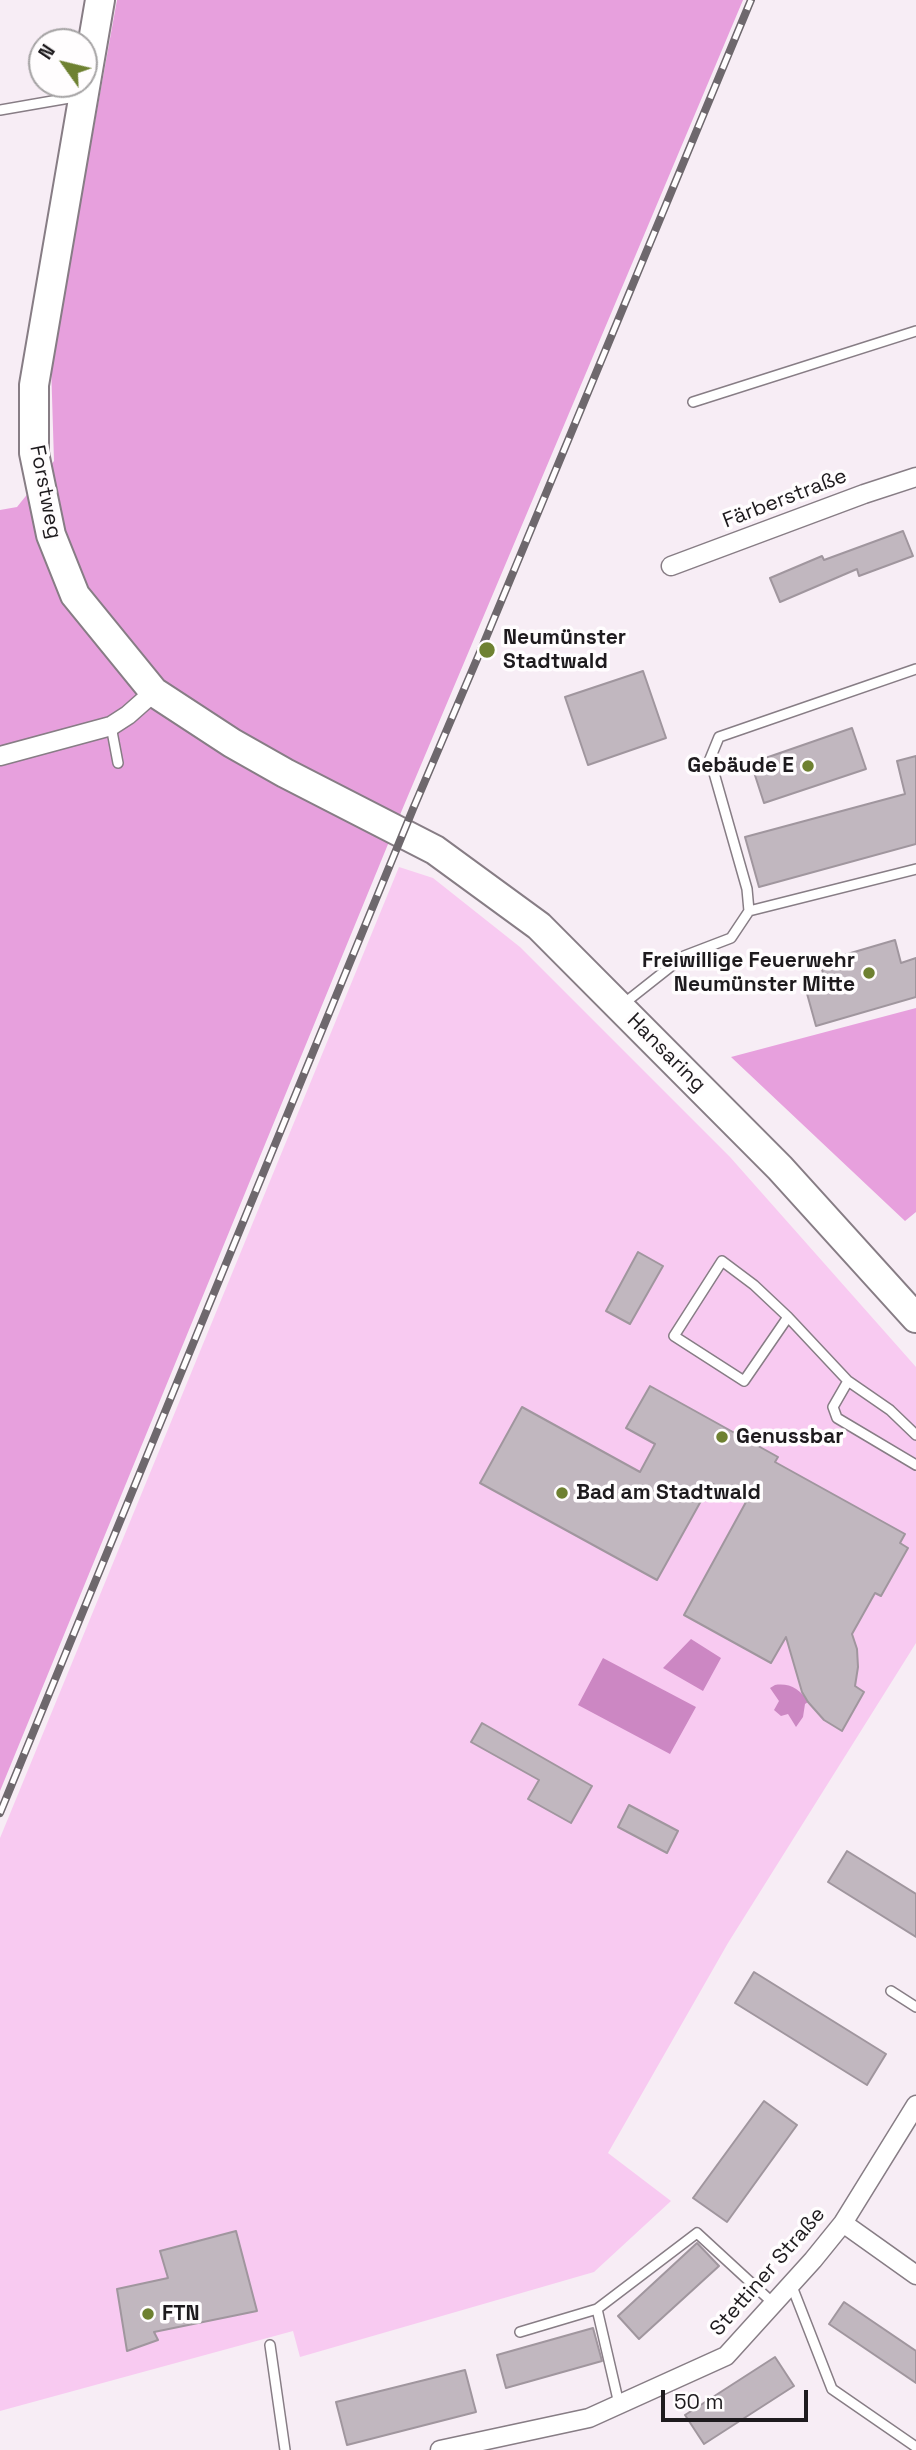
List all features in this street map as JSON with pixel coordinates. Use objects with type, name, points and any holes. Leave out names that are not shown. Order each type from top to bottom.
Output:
[{"type":"main road","name":"Forstweg","points":[[95,28],[100,0]]},
{"type":"main road","name":"Forstweg","points":[[83,98],[34,385],[34,453],[51,535],[75,595],[153,692],[243,749],[386,824]]},
{"type":"main road","name":"Hansaring","points":[[386,824],[435,850],[539,926],[780,1168],[916,1318]]},
{"type":"street","name":"Färberstraße","points":[[671,566],[916,477]]},
{"type":"street","points":[[0,756],[111,726],[128,715],[153,692]]},
{"type":"street","name":"Stettiner Straße","points":[[440,2450],[589,2418],[726,2356],[843,2222],[916,2105]]},
{"type":"street","points":[[843,2222],[916,2275]]},
{"type":"lane","points":[[0,110],[71,98]]},
{"type":"lane","points":[[692,402],[916,331]]},
{"type":"lane","points":[[620,1007],[684,956],[731,938],[749,911],[747,889],[710,759],[719,737],[916,669]]},
{"type":"lane","points":[[111,726],[118,763]]},
{"type":"lane","points":[[749,911],[916,869]]},
{"type":"lane","points":[[788,1317],[744,1381],[674,1336],[722,1261],[754,1285],[788,1317],[848,1381],[890,1410],[916,1435]]},
{"type":"lane","points":[[848,1381],[833,1407],[837,1418],[916,1465]]},
{"type":"lane","points":[[891,1991],[916,2007]]},
{"type":"lane","points":[[520,2332],[597,2309],[697,2233],[773,2304]]},
{"type":"lane","points":[[791,2284],[832,2389],[916,2447]]},
{"type":"lane","points":[[597,2309],[619,2404]]},
{"type":"lane","points":[[270,2345],[285,2450]]},
{"type":"shaded area","points":[[117,0],[743,0],[402,810],[0,1791],[0,510],[17,507],[54,461],[51,364]]},
{"type":"shaded area","points":[[399,867],[433,878],[520,947],[730,1157],[916,1367],[916,1643],[728,1943],[608,2153],[671,2201],[594,2272],[300,2357],[293,2331],[0,2411],[0,1838]]},
{"type":"shaded area","points":[[916,1008],[916,1212],[905,1221],[731,1057]]},
{"type":"shaded area","points":[[691,1639],[721,1658],[703,1691],[663,1668]]},
{"type":"shaded area","points":[[603,1658],[696,1707],[670,1754],[578,1705]]},
{"type":"shaded area","points":[[775,1685],[794,1688],[808,1702],[796,1727],[788,1714],[781,1716],[774,1710],[779,1701],[770,1688]]},
{"type":"building","points":[[903,531],[913,556],[859,576],[857,569],[780,602],[770,578],[822,556],[824,560]]},
{"type":"building","points":[[643,671],[666,738],[588,765],[565,697]]},
{"type":"building","name":"Gebäude E","points":[[852,728],[866,769],[764,803],[751,763]]},
{"type":"building","points":[[916,756],[916,844],[759,887],[745,837],[905,794],[897,761]]},
{"type":"building","name":"Freiwillige Feuerwehr Neumünster Mitte","points":[[895,940],[901,963],[916,958],[916,997],[816,1026],[806,990],[826,984],[820,962]]},
{"type":"building","points":[[638,1252],[663,1266],[630,1324],[606,1311]]},
{"type":"building","points":[[650,1386],[778,1457],[775,1462],[905,1534],[900,1543],[908,1548],[881,1596],[875,1593],[852,1634],[857,1649],[855,1686],[864,1692],[842,1731],[824,1720],[802,1692],[786,1637],[771,1663],[684,1615],[746,1502],[711,1483],[657,1580],[480,1483],[522,1407],[640,1472],[655,1444],[626,1428]]},
{"type":"building","points":[[482,1723],[592,1786],[571,1823],[528,1799],[539,1780],[471,1742]]},
{"type":"building","points":[[629,1805],[678,1831],[667,1853],[618,1827]]},
{"type":"building","points":[[847,1851],[916,1894],[916,1937],[828,1882]]},
{"type":"building","points":[[754,1972],[886,2054],[867,2085],[735,2003]]},
{"type":"building","points":[[764,2101],[797,2125],[727,2222],[693,2198]]},
{"type":"building","points":[[236,2231],[257,2311],[154,2332],[158,2340],[127,2351],[117,2289],[168,2278],[160,2251]]},
{"type":"building","points":[[697,2243],[719,2266],[639,2339],[618,2316]]},
{"type":"building","points":[[844,2302],[916,2351],[916,2383],[829,2324]]},
{"type":"building","points":[[593,2328],[602,2361],[506,2388],[497,2355]]},
{"type":"building","points":[[775,2357],[794,2386],[704,2444],[685,2415]]},
{"type":"building","points":[[465,2370],[476,2412],[347,2445],[336,2402]]},
{"type":"railway","points":[[0,1813],[413,809],[751,0]]},
{"type":"place","name":"Neumünster Stadtwald","points":[[487,650]]},
{"type":"place","name":"Gebäude E","points":[[808,766]]},
{"type":"place","name":"Freiwillige Feuerwehr Neumünster Mitte","points":[[869,973]]},
{"type":"place","name":"Genussbar","points":[[722,1437]]},
{"type":"place","name":"Bad am Stadtwald","points":[[562,1493]]},
{"type":"place","name":"FTN","points":[[148,2314]]}]
